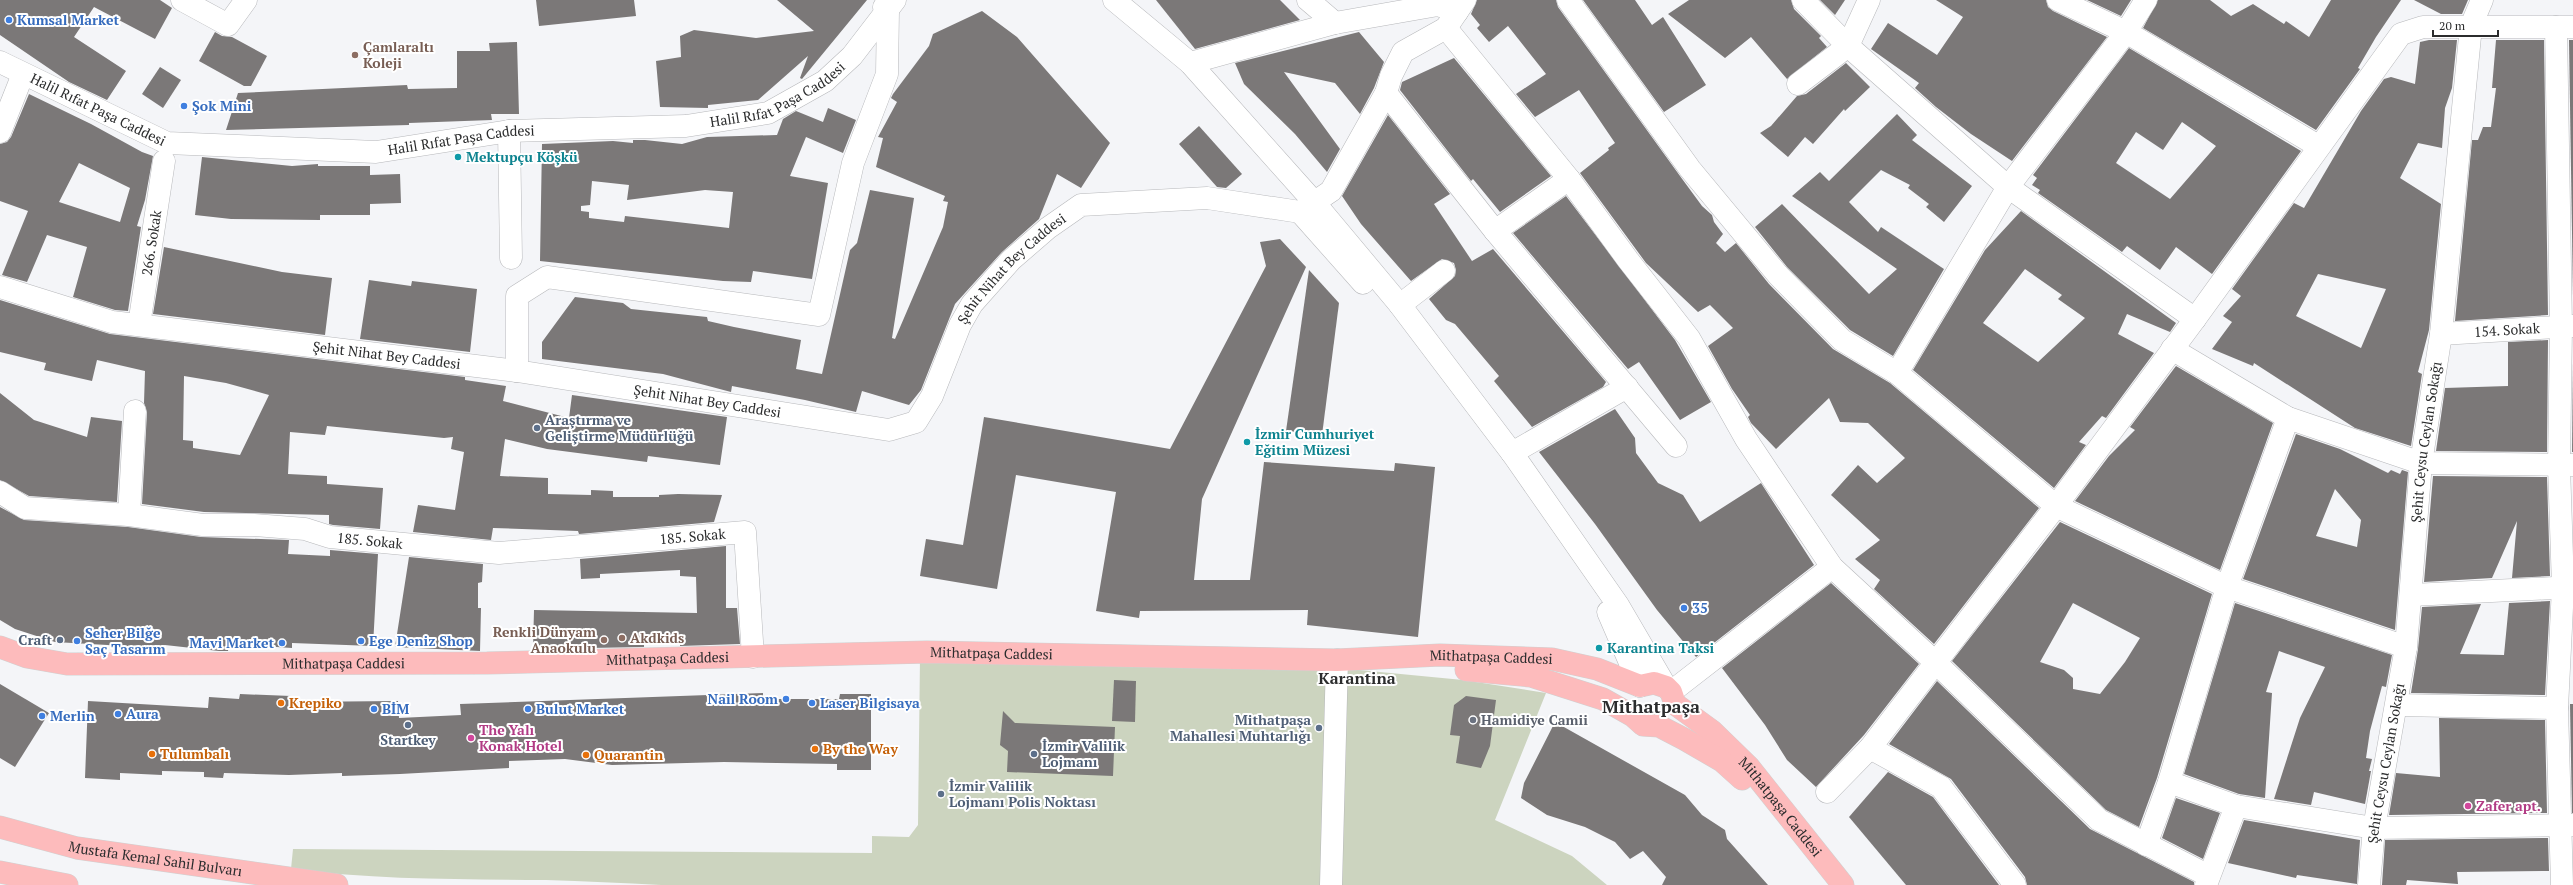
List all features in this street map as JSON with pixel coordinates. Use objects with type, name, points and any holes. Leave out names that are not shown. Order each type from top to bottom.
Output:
[{"type":"main road","name":"Mithatpaşa Caddesi","points":[[0,646],[27,657],[67,664],[487,663],[927,652],[1337,660],[1531,676],[1603,699],[1633,716],[1643,725],[1659,726],[1722,761],[1842,885]]},
{"type":"main road","name":"Mithatpaşa Caddesi","points":[[1337,660],[1440,655],[1552,659],[1597,669],[1640,686],[1654,682],[1671,694],[1749,767],[1842,885]]},
{"type":"main road","points":[[1633,716],[1631,702],[1632,696],[1640,686]]},
{"type":"main road","points":[[1659,726],[1671,718],[1671,694]]},
{"type":"main road","name":"Mustafa Kemal Sahil Bulvarı","points":[[0,827],[77,848],[337,885]]},
{"type":"main road","points":[[0,872],[67,885]]},
{"type":"street","points":[[182,0],[228,25],[246,0]]},
{"type":"street","points":[[1114,0],[1190,63],[1308,207],[1390,312],[1503,461],[1608,612],[1640,686]]},
{"type":"street","points":[[1308,0],[1335,23]]},
{"type":"street","points":[[1568,0],[1690,169],[1778,275],[1842,340],[1897,374],[2056,506],[2227,587],[2406,648]]},
{"type":"street","points":[[1803,0],[1848,46],[2008,187],[2195,319]]},
{"type":"street","points":[[1798,84],[1848,46],[1869,0]]},
{"type":"street","points":[[2058,0],[2126,32],[2318,146]]},
{"type":"street","points":[[1897,374],[2008,187],[2126,32],[2146,0]]},
{"type":"street","name":"Şehit Ceysu Ceylan Sokağı","points":[[2369,885],[2374,828],[2397,706],[2406,648],[2412,595],[2421,463],[2441,334],[2471,26],[2482,0]]},
{"type":"street","points":[[517,371],[517,296],[547,277],[819,315],[853,163],[887,74],[887,3]]},
{"type":"street","name":"Halil Rıfat Paşa Caddesi","points":[[0,62],[168,143],[376,152],[509,131],[686,126],[768,113],[825,81],[852,56],[887,3]]},
{"type":"street","points":[[1190,63],[1335,23],[1438,5],[1456,14],[1569,179],[1628,260],[1689,338],[1746,439],[1832,568],[1935,662],[2099,820],[2208,880],[2236,806]]},
{"type":"street","points":[[1308,207],[1331,191],[1386,93],[1391,76],[1403,52],[1456,14]]},
{"type":"street","points":[[1827,792],[1870,748],[2056,506],[2195,319],[2400,34],[2422,27],[2565,27],[2567,327],[2566,465],[2568,587],[2557,708],[2566,825],[2562,885]]},
{"type":"street","points":[[0,132],[23,74]]},
{"type":"street","points":[[1386,93],[1495,232],[1676,446]]},
{"type":"street","points":[[509,131],[512,258]]},
{"type":"street","name":"266. Sokak","points":[[139,325],[164,161]]},
{"type":"street","points":[[1495,232],[1569,179]]},
{"type":"street","name":"Şehit Nihat Bey Caddesi","points":[[0,287],[112,322],[517,371],[889,430],[916,422],[932,396],[960,325],[972,304],[1011,260],[1048,228],[1081,205],[1206,198],[1308,207]]},
{"type":"street","points":[[1308,207],[1400,305],[1512,453],[1618,605],[1671,694],[1832,568]]},
{"type":"street","points":[[1400,305],[1444,271]]},
{"type":"street","name":"154. Sokak","points":[[2441,334],[2567,327]]},
{"type":"street","points":[[2172,349],[2288,418],[2421,463],[2566,465]]},
{"type":"street","points":[[1512,453],[1627,388]]},
{"type":"street","points":[[129,515],[135,411]]},
{"type":"street","points":[[2146,845],[2169,782],[2227,587],[2288,418]]},
{"type":"street","name":"185. Sokak","points":[[0,492],[25,508],[129,515],[203,525],[254,525],[305,529],[330,537],[499,553],[744,532],[753,657]]},
{"type":"street","points":[[2412,595],[2568,587]]},
{"type":"street","points":[[1331,885],[1337,660]]},
{"type":"street","points":[[2397,706],[2557,708]]},
{"type":"street","points":[[1870,748],[1941,787],[2015,885]]},
{"type":"street","points":[[2169,782],[2236,806],[2374,828],[2566,825]]},
{"type":"green space","points":[[920,658],[1359,670],[1463,680],[1546,693],[1495,820],[1572,856],[1607,885],[661,885],[589,881],[386,877],[323,873],[291,869],[293,849],[872,853],[872,836],[909,837],[918,825]]},
{"type":"building","points":[[0,0],[160,0],[172,8],[155,39],[94,7],[74,37],[126,71],[107,100],[69,82],[0,35]]},
{"type":"building","points":[[536,0],[634,0],[636,16],[539,26]]},
{"type":"building","points":[[777,0],[867,0],[802,79],[800,78],[808,56],[758,100],[708,105],[708,108],[660,107],[656,61],[681,57],[680,36],[694,30],[756,38],[814,31]]},
{"type":"building","points":[[1156,0],[1280,0],[1300,20],[1195,49]]},
{"type":"building","points":[[1477,0],[1556,0],[1558,7],[1680,176],[1702,206],[1712,215],[1714,222],[1723,234],[1716,243],[1725,252],[1736,243],[1769,284],[1833,349],[1890,383],[2039,508],[1934,644],[1874,589],[1880,580],[1855,559],[1880,540],[1831,495],[1858,465],[1877,483],[1905,458],[1868,423],[1840,422],[1829,398],[1776,449],[1751,423],[1748,417],[1750,415],[1732,389],[1708,346],[1733,328],[1710,305],[1698,312],[1646,263],[1580,173],[1609,150],[1608,148],[1615,143],[1579,90],[1535,117],[1516,94],[1546,74],[1508,26],[1489,42],[1477,28],[1480,25],[1471,14]]},
{"type":"building","points":[[1583,0],[1635,0],[1652,25],[1663,17],[1706,85],[1664,112]]},
{"type":"building","points":[[1689,0],[1791,0],[1794,9],[1821,36],[1819,38],[1827,47],[1787,79],[1751,37],[1725,58],[1668,14]]},
{"type":"building","points":[[1820,0],[1845,0],[1835,15]]},
{"type":"building","points":[[1936,0],[2046,0],[2048,7],[2053,11],[2107,37],[2012,161],[1971,134],[1936,107],[1915,88],[1919,83],[1871,49],[1888,23],[1937,55],[1963,17]]},
{"type":"building","points":[[2087,0],[2131,0],[2121,16]]},
{"type":"building","points":[[2158,0],[2210,0],[2231,16],[2253,4],[2284,24],[2286,21],[2309,37],[2331,0],[2401,0],[2376,37],[2358,68],[2360,69],[2316,130],[2143,28]]},
{"type":"building","points":[[2414,0],[2468,0],[2462,14],[2441,14]]},
{"type":"building","points":[[982,11],[1017,37],[1110,143],[1081,188],[1057,174],[1039,219],[1002,252],[955,304],[921,390],[909,405],[862,391],[856,412],[805,400],[732,386],[731,392],[663,374],[542,359],[542,342],[575,297],[623,303],[631,309],[707,317],[708,321],[801,340],[796,369],[822,374],[850,250],[857,243],[870,190],[914,198],[892,338],[895,339],[943,227],[948,202],[943,201],[945,196],[876,167],[883,138],[878,137],[897,102],[891,98],[893,94],[929,46],[933,34]]},
{"type":"building","points":[[215,32],[222,36],[232,37],[267,56],[251,86],[244,86],[199,61]]},
{"type":"building","points":[[1359,32],[1384,62],[1374,88],[1360,114],[1335,83],[1284,72],[1340,149],[1327,172],[1295,134],[1244,84],[1235,63]]},
{"type":"building","points":[[2429,40],[2457,40],[2452,88],[2445,108],[2442,148],[2418,143],[2400,178],[2441,204],[2429,330],[2418,372],[2422,374],[2411,446],[2355,428],[2254,363],[2253,366],[2212,349],[2232,322],[2223,316],[2241,296],[2232,289],[2294,203],[2304,208],[2361,111],[2384,79],[2391,77],[2415,84],[2420,42]],"holes":[[[2318,274],[2386,289],[2361,348],[2296,316]]]},
{"type":"building","points":[[2496,40],[2544,40],[2548,315],[2455,321],[2472,140],[2478,140],[2483,127],[2491,127],[2496,88],[2492,88]]},
{"type":"building","points":[[2569,40],[2573,40],[2573,297]]},
{"type":"building","points":[[517,42],[519,114],[491,114],[492,120],[409,123],[409,125],[226,130],[238,93],[407,85],[408,89],[457,88],[457,51],[490,51],[489,43]]},
{"type":"building","points":[[2129,48],[2301,151],[2212,274],[2176,247],[2160,270],[2127,246],[2122,252],[2038,193],[2040,190],[2032,185],[2037,178],[2033,175]],"holes":[[[2182,122],[2216,146],[2170,199],[2116,163],[2136,132],[2163,150]]]},
{"type":"building","points":[[1454,58],[1551,176],[1500,212],[1473,179],[1471,181],[1400,90],[1402,82]]},
{"type":"building","points":[[1846,63],[1870,87],[1845,111],[1844,109],[1813,144],[1805,137],[1788,157],[1760,133],[1771,126],[1797,96],[1806,94]]},
{"type":"building","points":[[160,67],[181,80],[163,108],[142,94]]},
{"type":"building","points":[[29,94],[91,124],[142,152],[153,156],[145,200],[137,226],[141,227],[128,311],[115,310],[73,297],[87,247],[47,235],[27,282],[2,275],[28,211],[0,201],[0,144],[7,142],[11,137]],"holes":[[[79,163],[130,188],[120,222],[59,202]]]},
{"type":"building","points":[[828,108],[856,120],[843,153],[806,137],[790,176],[828,183],[812,279],[753,271],[751,282],[723,281],[540,261],[542,144],[613,141],[633,143],[633,140],[645,140],[682,144],[707,137],[777,135],[783,119],[796,111],[823,122]],"holes":[[[592,181],[629,185],[627,200],[705,190],[733,192],[729,228],[625,216],[624,222],[589,218],[589,212],[581,211],[581,206],[590,205]]]},
{"type":"building","points":[[1897,114],[1917,135],[1912,140],[1972,186],[1944,222],[1926,207],[1929,204],[1908,188],[1910,185],[1881,170],[1849,202],[1878,232],[1881,227],[1944,269],[1893,356],[1850,330],[1787,267],[1755,227],[1782,204],[1869,294],[1897,269],[1792,196],[1820,172],[1829,181]]},
{"type":"building","points":[[1388,115],[1450,194],[1434,204],[1472,261],[1493,249],[1606,382],[1603,387],[1532,427],[1494,381],[1499,376],[1455,324],[1446,320],[1429,299],[1455,276],[1456,270],[1454,263],[1442,259],[1411,281],[1361,224],[1342,196]]},
{"type":"building","points":[[1199,126],[1242,174],[1226,188],[1217,187],[1179,144]]},
{"type":"building","points":[[202,157],[292,166],[318,164],[318,166],[370,166],[370,175],[400,174],[401,203],[370,204],[370,215],[320,215],[320,220],[231,219],[195,215]]},
{"type":"building","points":[[1566,196],[1675,340],[1711,402],[1680,420],[1639,362],[1628,369],[1513,233]]},
{"type":"building","points":[[2021,211],[2176,323],[2170,332],[2127,314],[2118,334],[2154,353],[2106,418],[2102,416],[2079,442],[2086,445],[2054,488],[1913,370],[1985,250]],"holes":[[[2025,269],[2062,295],[2058,299],[2085,318],[2038,362],[1983,323]]]},
{"type":"building","points":[[1280,239],[1306,267],[1202,499],[1194,580],[1250,580],[1264,462],[1394,471],[1395,463],[1435,467],[1418,637],[1307,625],[1308,610],[1140,611],[1139,618],[1096,611],[1116,492],[1016,475],[997,589],[920,576],[926,539],[963,545],[984,417],[1170,449],[1266,266],[1260,242]]},
{"type":"building","points":[[164,247],[282,272],[332,278],[325,335],[153,314]]},
{"type":"building","points":[[1309,270],[1339,303],[1322,435],[1286,431]]},
{"type":"building","points":[[369,280],[411,286],[412,281],[477,289],[470,352],[360,339]]},
{"type":"building","points":[[0,300],[110,334],[465,377],[465,380],[506,386],[503,401],[569,418],[572,395],[727,417],[720,465],[648,456],[647,462],[547,449],[505,439],[500,476],[548,478],[548,494],[591,495],[591,490],[613,491],[613,497],[659,497],[659,495],[678,494],[722,495],[714,522],[579,534],[578,531],[493,528],[491,540],[413,532],[418,505],[455,510],[464,452],[451,449],[453,437],[444,438],[327,426],[325,435],[290,432],[288,474],[327,476],[327,484],[383,488],[380,529],[329,524],[329,515],[204,512],[142,504],[147,412],[144,403],[145,371],[97,360],[92,381],[44,370],[46,363],[0,352]],"holes":[[[184,376],[226,383],[269,395],[240,455],[193,448],[193,441],[183,440]]]},
{"type":"building","points":[[2548,340],[2547,452],[2436,451],[2445,388],[2508,386],[2508,342]]},
{"type":"building","points":[[2573,362],[2573,452],[2572,452]]},
{"type":"building","points":[[2176,366],[2273,423],[2220,570],[2075,501],[2109,456],[2135,430],[2130,427]]},
{"type":"building","points":[[0,393],[34,420],[87,437],[91,417],[122,421],[117,502],[29,496],[0,480]]},
{"type":"building","points":[[1615,409],[1635,438],[1636,453],[1658,483],[1683,495],[1700,522],[1761,483],[1814,565],[1696,657],[1657,610],[1595,524],[1539,452]]},
{"type":"building","points":[[2296,434],[2340,449],[2388,473],[2391,470],[2400,474],[2402,470],[2408,472],[2395,630],[2243,579]],"holes":[[[2335,489],[2361,520],[2357,547],[2316,536]]]},
{"type":"building","points":[[2433,476],[2547,477],[2550,576],[2512,578],[2517,521],[2492,578],[2424,582]]},
{"type":"building","points":[[0,507],[24,520],[128,527],[201,537],[289,540],[288,554],[330,556],[330,550],[378,554],[373,646],[292,643],[292,648],[229,644],[228,651],[219,651],[165,645],[160,646],[158,650],[125,646],[55,642],[15,629],[0,620]]},
{"type":"building","points":[[2060,522],[2212,594],[2157,778],[2139,827],[2106,810],[1952,661]],"holes":[[[2073,603],[2140,638],[2125,662],[2100,694],[2073,689],[2073,678],[2064,670],[2040,662]]]},
{"type":"building","points":[[726,546],[726,608],[737,608],[740,644],[680,646],[680,638],[644,637],[644,647],[533,649],[534,610],[697,613],[696,577],[680,576],[680,570],[600,574],[600,578],[581,579],[580,559]]},
{"type":"building","points":[[409,557],[483,564],[482,582],[478,583],[478,608],[481,608],[480,651],[395,647]]},
{"type":"building","points":[[1831,583],[1919,664],[1864,735],[1816,787],[1787,760],[1765,725],[1722,668]]},
{"type":"building","points":[[2550,601],[2545,695],[2411,693],[2418,649],[2422,607],[2481,604],[2460,654],[2504,655],[2509,603]]},
{"type":"building","points":[[2235,603],[2392,655],[2386,687],[2382,686],[2370,731],[2366,758],[2372,759],[2365,804],[2314,792],[2311,805],[2274,799],[2300,718],[2325,667],[2279,651],[2266,692],[2272,693],[2265,798],[2239,794],[2184,774]]},
{"type":"building","points":[[1114,680],[1136,681],[1135,722],[1112,721]]},
{"type":"building","points":[[1937,681],[2090,829],[2194,882],[2194,885],[2027,885],[2025,877],[1951,779],[1889,744]]},
{"type":"building","points":[[0,684],[49,713],[15,767],[0,758]]},
{"type":"building","points":[[763,693],[763,699],[839,699],[840,694],[871,694],[871,770],[837,770],[837,764],[724,762],[612,765],[565,759],[509,761],[509,768],[400,774],[342,776],[342,773],[289,775],[224,773],[223,778],[204,777],[204,772],[162,771],[162,775],[120,773],[120,780],[85,778],[88,701],[208,708],[209,697],[239,699],[240,694],[291,696],[291,702],[398,701],[399,718],[461,715],[460,704]]},
{"type":"building","name":"Hamidiye Camii","points":[[1466,696],[1496,700],[1490,746],[1481,768],[1456,763],[1460,736],[1450,735],[1454,705]]},
{"type":"building","points":[[2570,704],[2573,704],[2573,813],[2572,813]]},
{"type":"building","name":"İzmir Valilik Lojmanı","points":[[1003,711],[1015,723],[1115,727],[1113,776],[1007,772],[1008,751],[1000,745]]},
{"type":"building","points":[[2439,718],[2545,720],[2547,813],[2389,815],[2396,773],[2440,777]]},
{"type":"building","points":[[1555,722],[1685,795],[1702,815],[1725,830],[1727,839],[1768,885],[1662,885],[1666,877],[1643,851],[1630,859],[1615,842],[1585,827],[1547,815],[1521,798],[1524,783]]},
{"type":"building","points":[[1888,772],[1933,797],[1999,885],[1906,885],[1849,817]]},
{"type":"building","points":[[2176,798],[2220,813],[2203,859],[2162,838]]},
{"type":"building","points":[[2244,820],[2360,840],[2357,884],[2297,875],[2296,878],[2228,863]]},
{"type":"building","points":[[2548,838],[2549,871],[2457,872],[2458,884],[2407,880],[2406,885],[2382,885],[2385,840]]},
{"type":"place","name":"Kumsal Market","points":[[9,20]]},
{"type":"place","name":"Çamlaraltı Koleji","points":[[355,55]]},
{"type":"place","name":"Şok Mini","points":[[184,106]]},
{"type":"place","name":"Mektupçu Köşkü","points":[[458,157]]},
{"type":"place","name":"Araştırma ve Geliştirme Müdürlüğü","points":[[537,428]]},
{"type":"place","name":"İzmir Cumhuriyet Eğitim Müzesi","points":[[1247,442]]},
{"type":"place","name":"35","points":[[1684,608]]},
{"type":"place","name":"Akdkids","points":[[622,638]]},
{"type":"place","name":"Craft","points":[[60,640]]},
{"type":"place","name":"Renkli Dünyam Anaokulu","points":[[604,640]]},
{"type":"place","name":"Seher Bilğe Saç Tasarım","points":[[77,641]]},
{"type":"place","name":"Ege Deniz Shop","points":[[361,641]]},
{"type":"place","name":"Mavi Market","points":[[282,643]]},
{"type":"place","name":"Karantina Taksi","points":[[1599,648]]},
{"type":"place","name":"Nail Room","points":[[786,699]]},
{"type":"place","name":"Krepiko","points":[[281,703]]},
{"type":"place","name":"Laser Bilgisaya","points":[[812,703]]},
{"type":"place","name":"BİM","points":[[374,709]]},
{"type":"place","name":"Bulut Market","points":[[528,709]]},
{"type":"place","name":"Aura","points":[[118,714]]},
{"type":"place","name":"Merlin","points":[[42,716]]},
{"type":"place","name":"Hamidiye Camii","points":[[1473,720]]},
{"type":"place","name":"Startkey","points":[[408,725]]},
{"type":"place","name":"Mithatpaşa Mahallesi Muhtarlığı","points":[[1319,728]]},
{"type":"place","name":"The Yalı Konak Hotel","points":[[471,738]]},
{"type":"place","name":"By the Way","points":[[815,749]]},
{"type":"place","name":"Tulumbalı","points":[[152,754]]},
{"type":"place","name":"İzmir Valilik Lojmanı","points":[[1034,754]]},
{"type":"place","name":"Quarantin","points":[[586,755]]},
{"type":"place","name":"İzmir Valilik Lojmanı Polis Noktası","points":[[941,794]]},
{"type":"place","name":"Zafer apt.","points":[[2468,806]]},
{"type":"district","name":"Karantina","points":[[1357,678]]},
{"type":"district","name":"Mithatpaşa","points":[[1651,707]]}]
